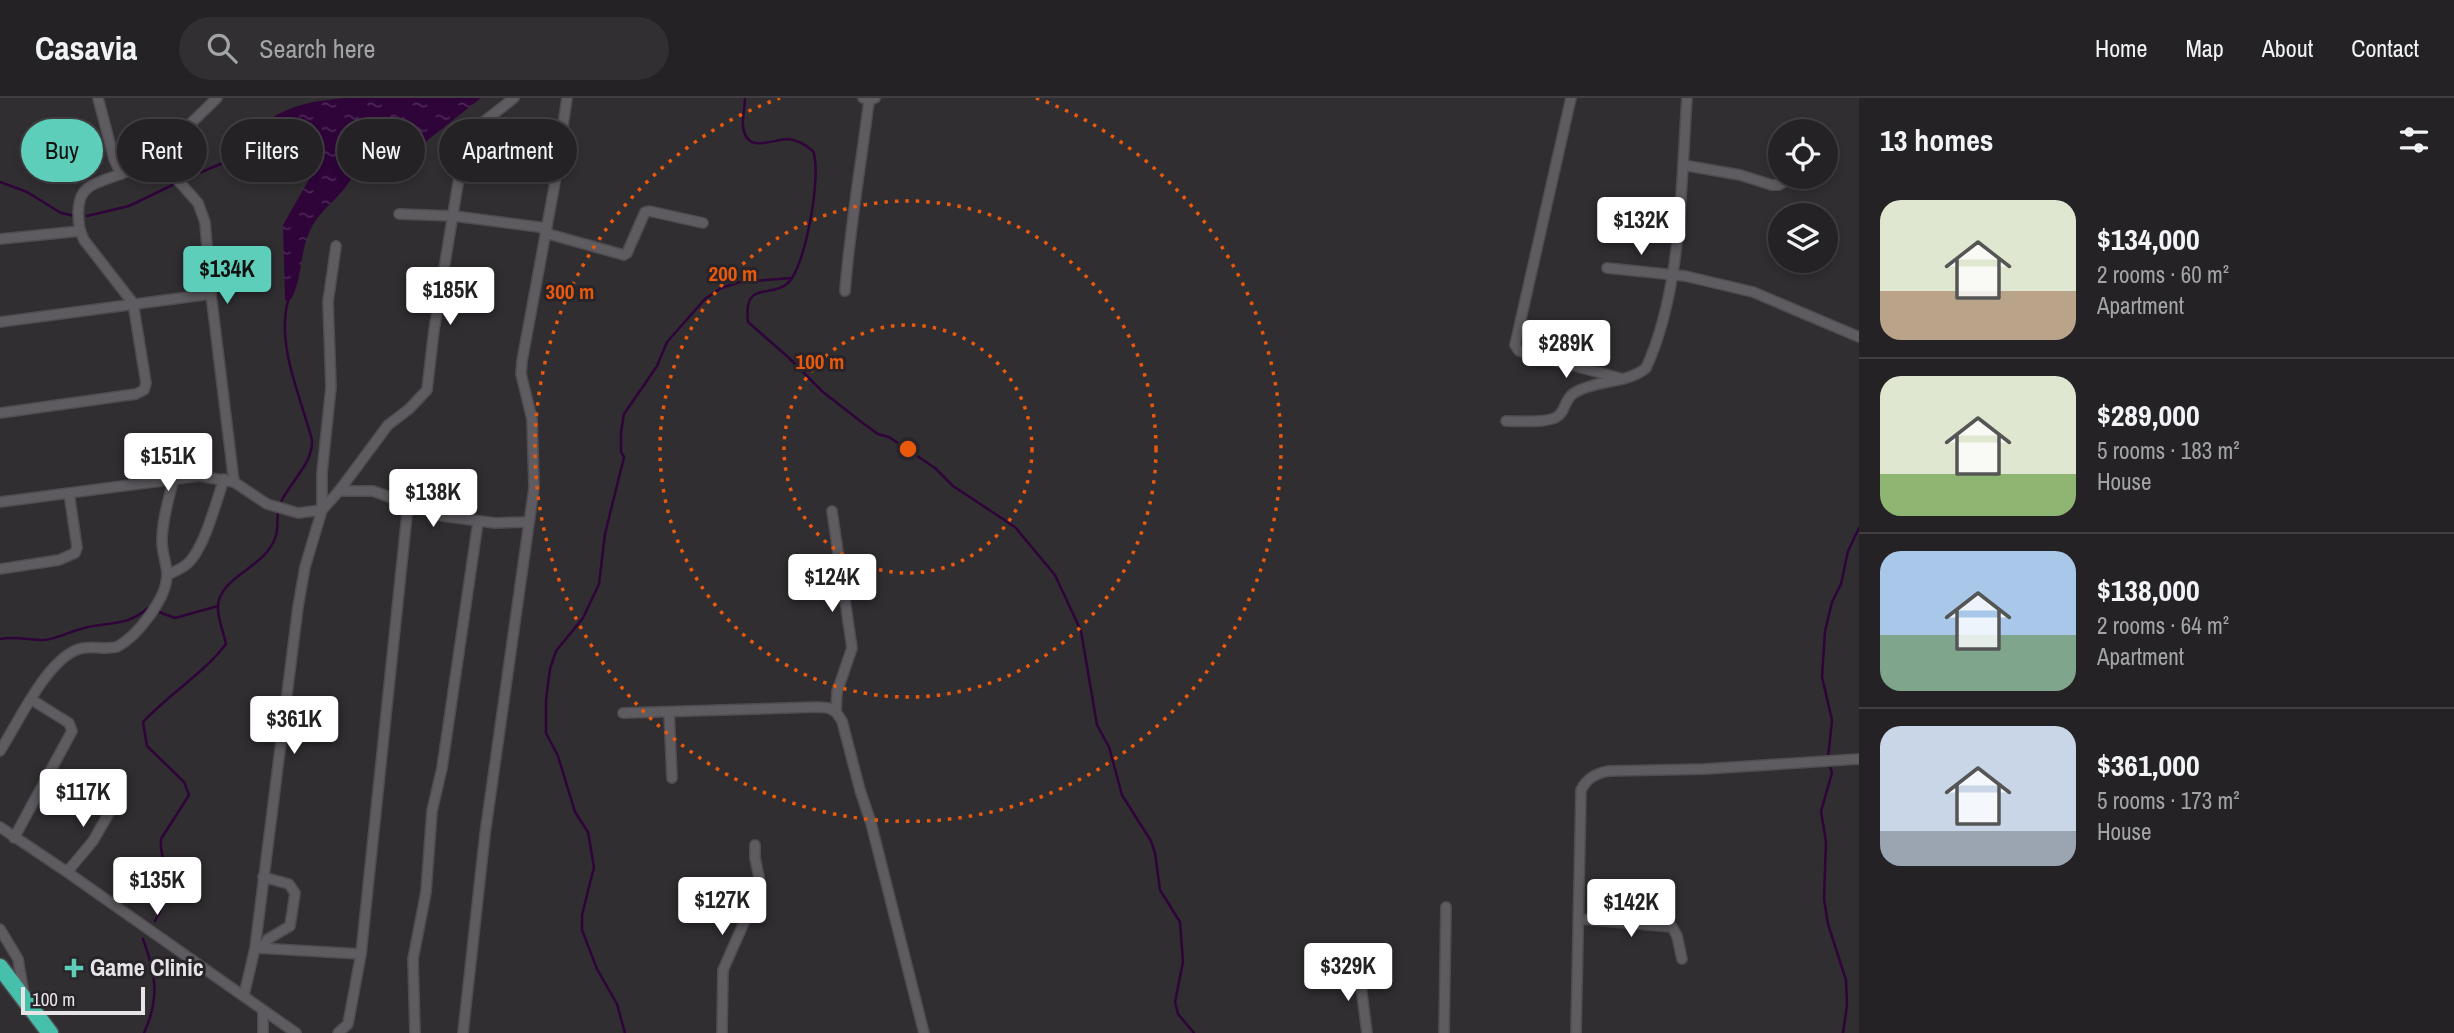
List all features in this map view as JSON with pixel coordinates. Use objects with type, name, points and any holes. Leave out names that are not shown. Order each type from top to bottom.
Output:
[{"type":"highway","points":[[0,967],[50,1033]]},
{"type":"street","points":[[98,98],[117,165]]},
{"type":"street","points":[[0,502],[174,477],[200,476],[234,482],[267,504],[298,513],[322,510],[388,425],[409,409],[427,390],[467,138],[514,98]]},
{"type":"street","points":[[463,1033],[485,834],[534,488],[532,419],[521,374],[522,361],[567,98]]},
{"type":"street","points":[[1571,98],[1515,345],[1519,351],[1625,379]]},
{"type":"street","points":[[1506,421],[1553,419],[1559,416],[1567,400],[1576,391],[1625,379],[1643,371],[1652,356],[1672,274],[1687,98]]},
{"type":"street","points":[[194,119],[214,99]]},
{"type":"street","points":[[845,291],[869,99]]},
{"type":"street","points":[[1683,165],[1740,175],[1768,184]]},
{"type":"street","points":[[0,413],[136,394],[145,390],[133,303],[85,240],[78,218],[82,194],[89,187],[117,176]]},
{"type":"street","points":[[179,182],[203,213],[234,482]]},
{"type":"street","points":[[399,214],[454,216],[545,230],[624,255],[645,212],[703,223]]},
{"type":"street","points":[[0,239],[80,231]]},
{"type":"street","points":[[244,995],[259,948],[263,877],[298,607],[305,567],[322,510],[331,387],[328,302],[336,246]]},
{"type":"street","points":[[1607,268],[1672,274],[1753,292],[1859,337]]},
{"type":"street","points":[[0,322],[211,294]]},
{"type":"street","points":[[0,751],[46,675],[65,655],[84,648],[110,649],[123,644],[145,622],[156,605],[167,575],[162,542],[163,525],[174,477]]},
{"type":"street","points":[[167,575],[183,567],[192,558],[209,522],[224,479]]},
{"type":"street","points":[[339,491],[373,491],[442,516],[478,522],[529,522]]},
{"type":"street","points":[[0,569],[59,560],[75,553],[77,547],[69,493]]},
{"type":"street","points":[[338,1033],[348,1024],[361,954],[408,505]]},
{"type":"street","points":[[832,511],[852,648],[837,692],[836,712]]},
{"type":"street","points":[[415,1033],[413,959],[426,892],[432,811],[442,768],[478,522]]},
{"type":"street","points":[[14,838],[72,731],[69,723],[32,700]]},
{"type":"street","points":[[623,713],[818,707],[836,712],[846,730],[860,790],[872,822],[924,1033]]},
{"type":"street","points":[[669,712],[672,779]]},
{"type":"street","points":[[1576,1033],[1581,790],[1585,782],[1608,771],[1705,769],[1859,759]]},
{"type":"street","points":[[67,872],[93,841],[117,799]]},
{"type":"street","points":[[0,827],[296,1033]]},
{"type":"street","points":[[722,1033],[723,970],[757,892],[759,877],[755,845]]},
{"type":"street","points":[[259,948],[268,939],[290,926],[295,893],[289,884],[263,877]]},
{"type":"street","points":[[1444,1033],[1446,907]]},
{"type":"street","points":[[1580,919],[1672,927],[1682,959]]},
{"type":"street","points":[[0,929],[18,959],[24,997]]},
{"type":"street","points":[[259,948],[361,954]]},
{"type":"street","points":[[1359,970],[1367,1033]]},
{"type":"street","points":[[263,1011],[263,1033]]},
{"type":"water","points":[[347,98],[481,98],[454,119],[439,119],[439,131],[425,142],[425,119],[337,119],[337,182],[349,182],[320,214],[310,230],[295,292],[288,302],[285,300],[283,225],[308,182],[323,182],[323,119],[271,119],[282,112],[318,101]]},
{"type":"waterway","points":[[745,98],[743,126],[749,140],[754,143],[795,140],[813,151],[815,162],[811,219],[795,273],[781,288],[754,295],[750,300],[748,322],[823,392],[864,424],[878,434],[889,437],[935,468],[953,486],[1015,527],[1055,575],[1081,631],[1097,725],[1109,747],[1122,795],[1151,841],[1160,890],[1180,922],[1183,962],[1175,1002],[1178,1014],[1194,1033]]},
{"type":"waterway","points":[[87,216],[129,206],[221,164]]},
{"type":"waterway","points":[[0,182],[27,192],[61,213],[75,216]]},
{"type":"waterway","points":[[625,1033],[617,1004],[597,969],[582,930],[582,915],[594,867],[588,832],[575,812],[558,756],[546,733],[550,669],[556,651],[583,618],[599,584],[605,534],[624,457],[621,452],[624,414],[657,366],[667,342],[705,299],[721,288],[740,282],[792,278]]},
{"type":"waterway","points":[[155,921],[168,886],[161,839],[189,795],[184,782],[147,746],[143,722],[226,644],[218,614],[220,597],[229,584],[262,558],[272,544],[276,537],[281,502],[305,465],[311,449],[312,440],[287,353],[285,318],[288,301]]},
{"type":"waterway","points":[[1828,758],[1832,720],[1822,677],[1825,631],[1832,602],[1841,584],[1848,551],[1859,528]]},
{"type":"waterway","points":[[159,612],[175,618],[218,606]]},
{"type":"waterway","points":[[0,639],[49,639],[76,630],[131,619],[148,608]]},
{"type":"waterway","points":[[1830,767],[1832,773],[1821,811],[1826,842],[1824,899],[1828,924],[1846,980],[1847,1005],[1843,1033]]},
{"type":"waterway","points":[[143,939],[154,986],[152,1008],[144,1033]]},
{"type":"place","name":"Game Clinic","points":[[74,968]]}]
